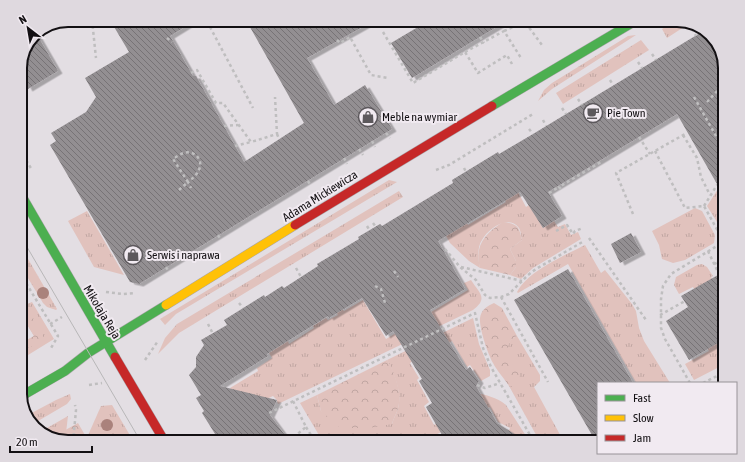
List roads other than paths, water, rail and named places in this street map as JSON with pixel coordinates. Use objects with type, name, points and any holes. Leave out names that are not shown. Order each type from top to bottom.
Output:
[{"type":"street","name":"Adama Mickiewicza","points":[[27,393],[65,371],[88,353],[394,165],[625,27]]},
{"type":"street","name":"Mikołaja Reja","points":[[27,205],[161,435]]},
{"type":"tram line","points":[[27,247],[137,435]]},
{"type":"place","name":"Pie Town","points":[[593,113]]},
{"type":"place","name":"Meble na wymiar","points":[[368,117]]},
{"type":"place","name":"Serwis i naprawa","points":[[133,255]]}]
